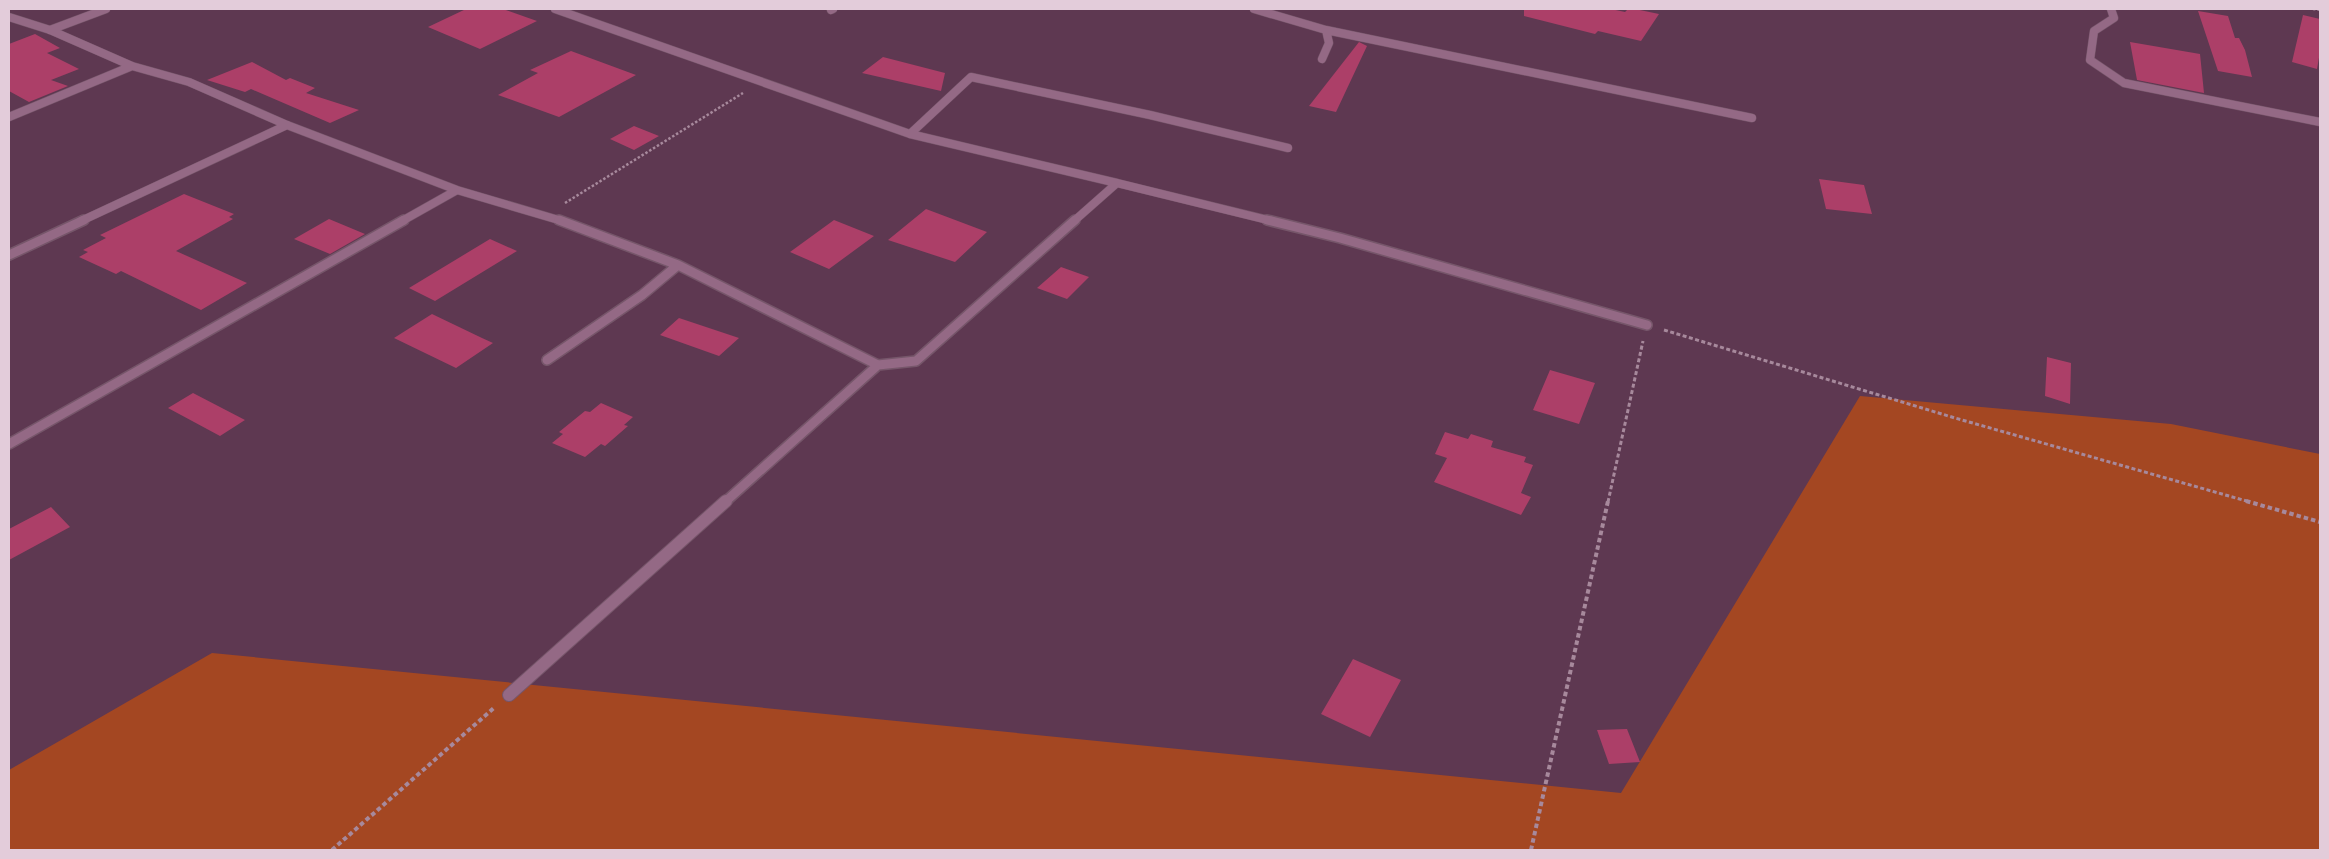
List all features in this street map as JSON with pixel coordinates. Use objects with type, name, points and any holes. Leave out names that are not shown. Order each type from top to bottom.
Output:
[{"type":"street","points":[[50,30],[106,9]]},
{"type":"street","points":[[555,9],[762,80],[910,134],[1116,182],[1340,238],[1646,325]]},
{"type":"street","points":[[1254,9],[1326,30],[1752,118]]},
{"type":"street","points":[[2111,9],[2114,18],[2094,30],[2090,60],[2124,83],[2320,122]]},
{"type":"street","points":[[9,17],[50,30],[132,66],[189,82],[287,125],[457,190],[546,215],[678,265],[878,364],[916,361],[1116,182]]},
{"type":"street","points":[[1322,59],[1329,44],[1326,30]]},
{"type":"street","points":[[9,117],[132,66]]},
{"type":"street","points":[[910,134],[971,77],[1150,115],[1288,148]]},
{"type":"street","points":[[9,255],[287,125]]},
{"type":"street","points":[[9,444],[457,190]]},
{"type":"street","points":[[547,360],[642,295],[678,265]]},
{"type":"street","points":[[509,695],[878,364]]},
{"type":"path","points":[[2313,9],[2320,10]]},
{"type":"path","points":[[546,215],[762,80]]},
{"type":"path","points":[[1531,850],[1646,325],[1955,418],[2320,522]]},
{"type":"path","points":[[332,850],[509,695]]},
{"type":"shaded area","points":[[1860,396],[2171,424],[2320,454],[2320,850],[9,850],[9,770],[212,653],[1621,793]]},
{"type":"building","points":[[466,9],[503,9],[537,21],[480,49],[428,27]]},
{"type":"building","points":[[1524,9],[1611,9],[1625,12],[1628,9],[1635,9],[1659,14],[1641,41],[1598,31],[1595,34],[1524,16]]},
{"type":"building","points":[[2198,11],[2228,16],[2235,38],[2239,38],[2245,50],[2252,77],[2218,71]]},
{"type":"building","points":[[2303,15],[2320,19],[2320,52],[2317,69],[2292,62]]},
{"type":"building","points":[[35,34],[60,48],[47,53],[79,69],[51,80],[68,86],[29,102],[9,91],[9,44]]},
{"type":"building","points":[[1359,42],[1367,46],[1336,112],[1309,106]]},
{"type":"building","points":[[2130,42],[2200,54],[2204,93],[2137,80]]},
{"type":"building","points":[[571,51],[636,75],[559,117],[498,95],[538,73],[530,70]]},
{"type":"building","points":[[883,57],[945,73],[941,91],[862,73]]},
{"type":"building","points":[[252,62],[286,80],[290,78],[315,88],[306,93],[359,110],[330,123],[251,89],[245,92],[207,80]]},
{"type":"building","points":[[634,126],[659,136],[634,150],[610,139]]},
{"type":"building","points":[[1819,179],[1864,185],[1872,214],[1826,209]]},
{"type":"building","points":[[184,194],[234,214],[229,217],[233,219],[176,251],[247,283],[201,310],[121,271],[116,274],[79,257],[88,252],[83,250],[106,238],[100,235]]},
{"type":"building","points":[[926,209],[987,232],[955,262],[888,240]]},
{"type":"building","points":[[329,219],[365,234],[330,254],[294,239]]},
{"type":"building","points":[[834,220],[874,236],[829,269],[790,252]]},
{"type":"building","points":[[490,239],[517,251],[435,301],[409,288]]},
{"type":"building","points":[[1061,267],[1089,277],[1067,299],[1037,288]]},
{"type":"building","points":[[432,314],[493,343],[456,368],[394,338]]},
{"type":"building","points":[[679,318],[739,338],[719,356],[660,335]]},
{"type":"building","points":[[2047,357],[2071,363],[2070,404],[2045,396]]},
{"type":"building","points":[[1550,370],[1595,383],[1579,424],[1533,410]]},
{"type":"building","points":[[193,393],[245,420],[220,436],[168,408]]},
{"type":"building","points":[[601,403],[633,417],[624,425],[628,426],[605,446],[601,444],[585,457],[552,443],[563,434],[559,432],[585,411],[590,412]]},
{"type":"building","points":[[1445,432],[1468,439],[1471,434],[1493,441],[1491,447],[1526,457],[1524,462],[1533,465],[1521,493],[1531,497],[1521,515],[1434,482],[1447,458],[1435,454]]},
{"type":"building","points":[[51,507],[70,527],[9,560],[9,529]]},
{"type":"building","points":[[1353,659],[1401,680],[1370,737],[1321,714]]},
{"type":"building","points":[[1627,729],[1640,762],[1609,764],[1597,730]]}]
